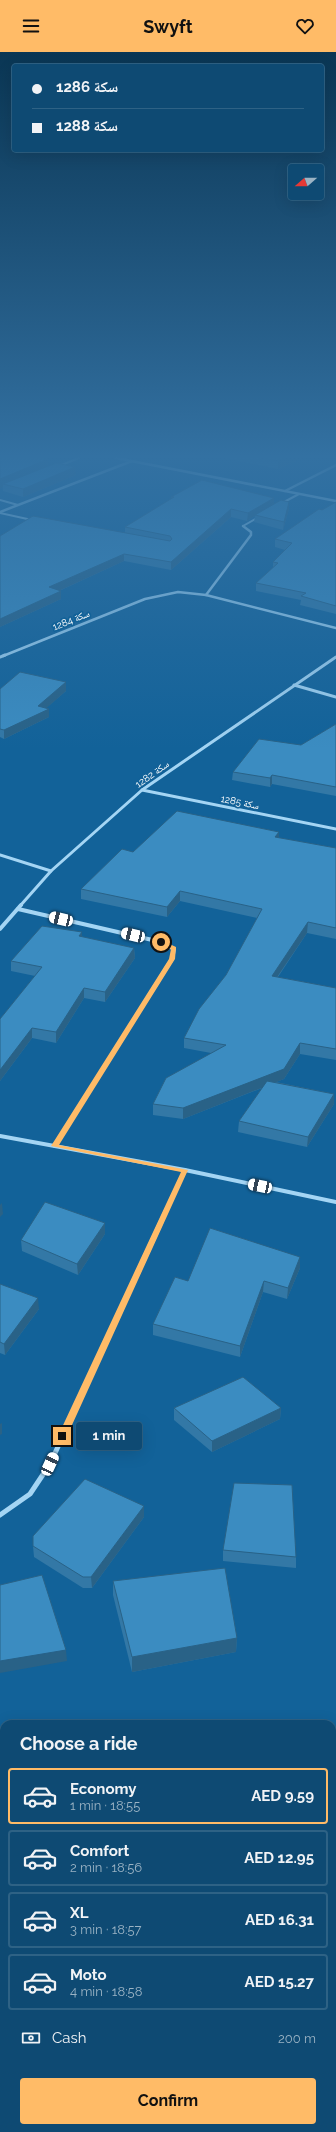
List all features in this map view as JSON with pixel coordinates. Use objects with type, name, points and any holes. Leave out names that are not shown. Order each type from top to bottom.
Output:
[{"type":"street","points":[[206,595],[236,555]]},
{"type":"street","name":"سكة 1284","points":[[0,657],[160,594],[178,592],[206,595],[336,628]]},
{"type":"street","name":"سكة 1282","points":[[0,929],[51,871],[142,790],[336,657]]},
{"type":"street","points":[[294,685],[336,697]]},
{"type":"street","name":"سكة 1285","points":[[142,790],[336,829]]},
{"type":"street","points":[[0,855],[51,871]]},
{"type":"street","points":[[18,909],[161,942],[174,948],[172,959],[55,1146]]},
{"type":"street","points":[[0,1136],[185,1170],[336,1202]]},
{"type":"street","points":[[0,1514],[30,1494],[50,1464],[185,1170]]},
{"type":"building","points":[[0,555],[122,555],[49,587],[61,591],[0,619]]},
{"type":"building","points":[[130,555],[179,555],[171,562]]},
{"type":"building","points":[[280,555],[336,555],[336,606],[301,596],[306,593],[256,583],[278,563],[273,562]]},
{"type":"building","points":[[20,672],[66,682],[38,706],[49,709],[4,730],[0,729],[0,689]]},
{"type":"building","points":[[336,724],[336,787],[272,775],[270,778],[233,772],[259,739],[301,745]]},
{"type":"building","points":[[177,811],[279,832],[275,837],[336,848],[336,928],[308,922],[272,976],[336,988],[336,1049],[300,1043],[284,1069],[183,1108],[153,1104],[166,1078],[226,1045],[184,1038],[199,1009],[226,975],[262,909],[180,891],[167,907],[81,889],[122,849],[133,852]]},
{"type":"building","points":[[42,926],[82,932],[79,936],[134,948],[105,992],[84,988],[56,1032],[32,1028],[0,1070],[0,1019],[42,967],[11,961]]},
{"type":"building","points":[[267,1081],[334,1094],[308,1137],[239,1121]]},
{"type":"building","points":[[45,1202],[105,1223],[77,1264],[21,1240]]},
{"type":"building","points":[[210,1228],[300,1257],[288,1288],[264,1281],[240,1346],[153,1324],[175,1277],[188,1281]]},
{"type":"building","points":[[0,1284],[38,1298],[4,1344],[0,1342]]},
{"type":"building","points":[[243,1377],[281,1408],[212,1441],[174,1408]]},
{"type":"building","points":[[85,1479],[144,1506],[91,1577],[83,1577],[33,1546],[33,1536]]},
{"type":"building","points":[[234,1483],[292,1485],[296,1557],[223,1550]]},
{"type":"building","points":[[225,1568],[237,1638],[132,1657],[113,1581]]},
{"type":"building","points":[[42,1575],[66,1650],[0,1661],[0,1585]]},
{"type":"route","points":[[62,1436],[185,1170],[55,1146],[172,959],[174,948],[161,942]]}]
